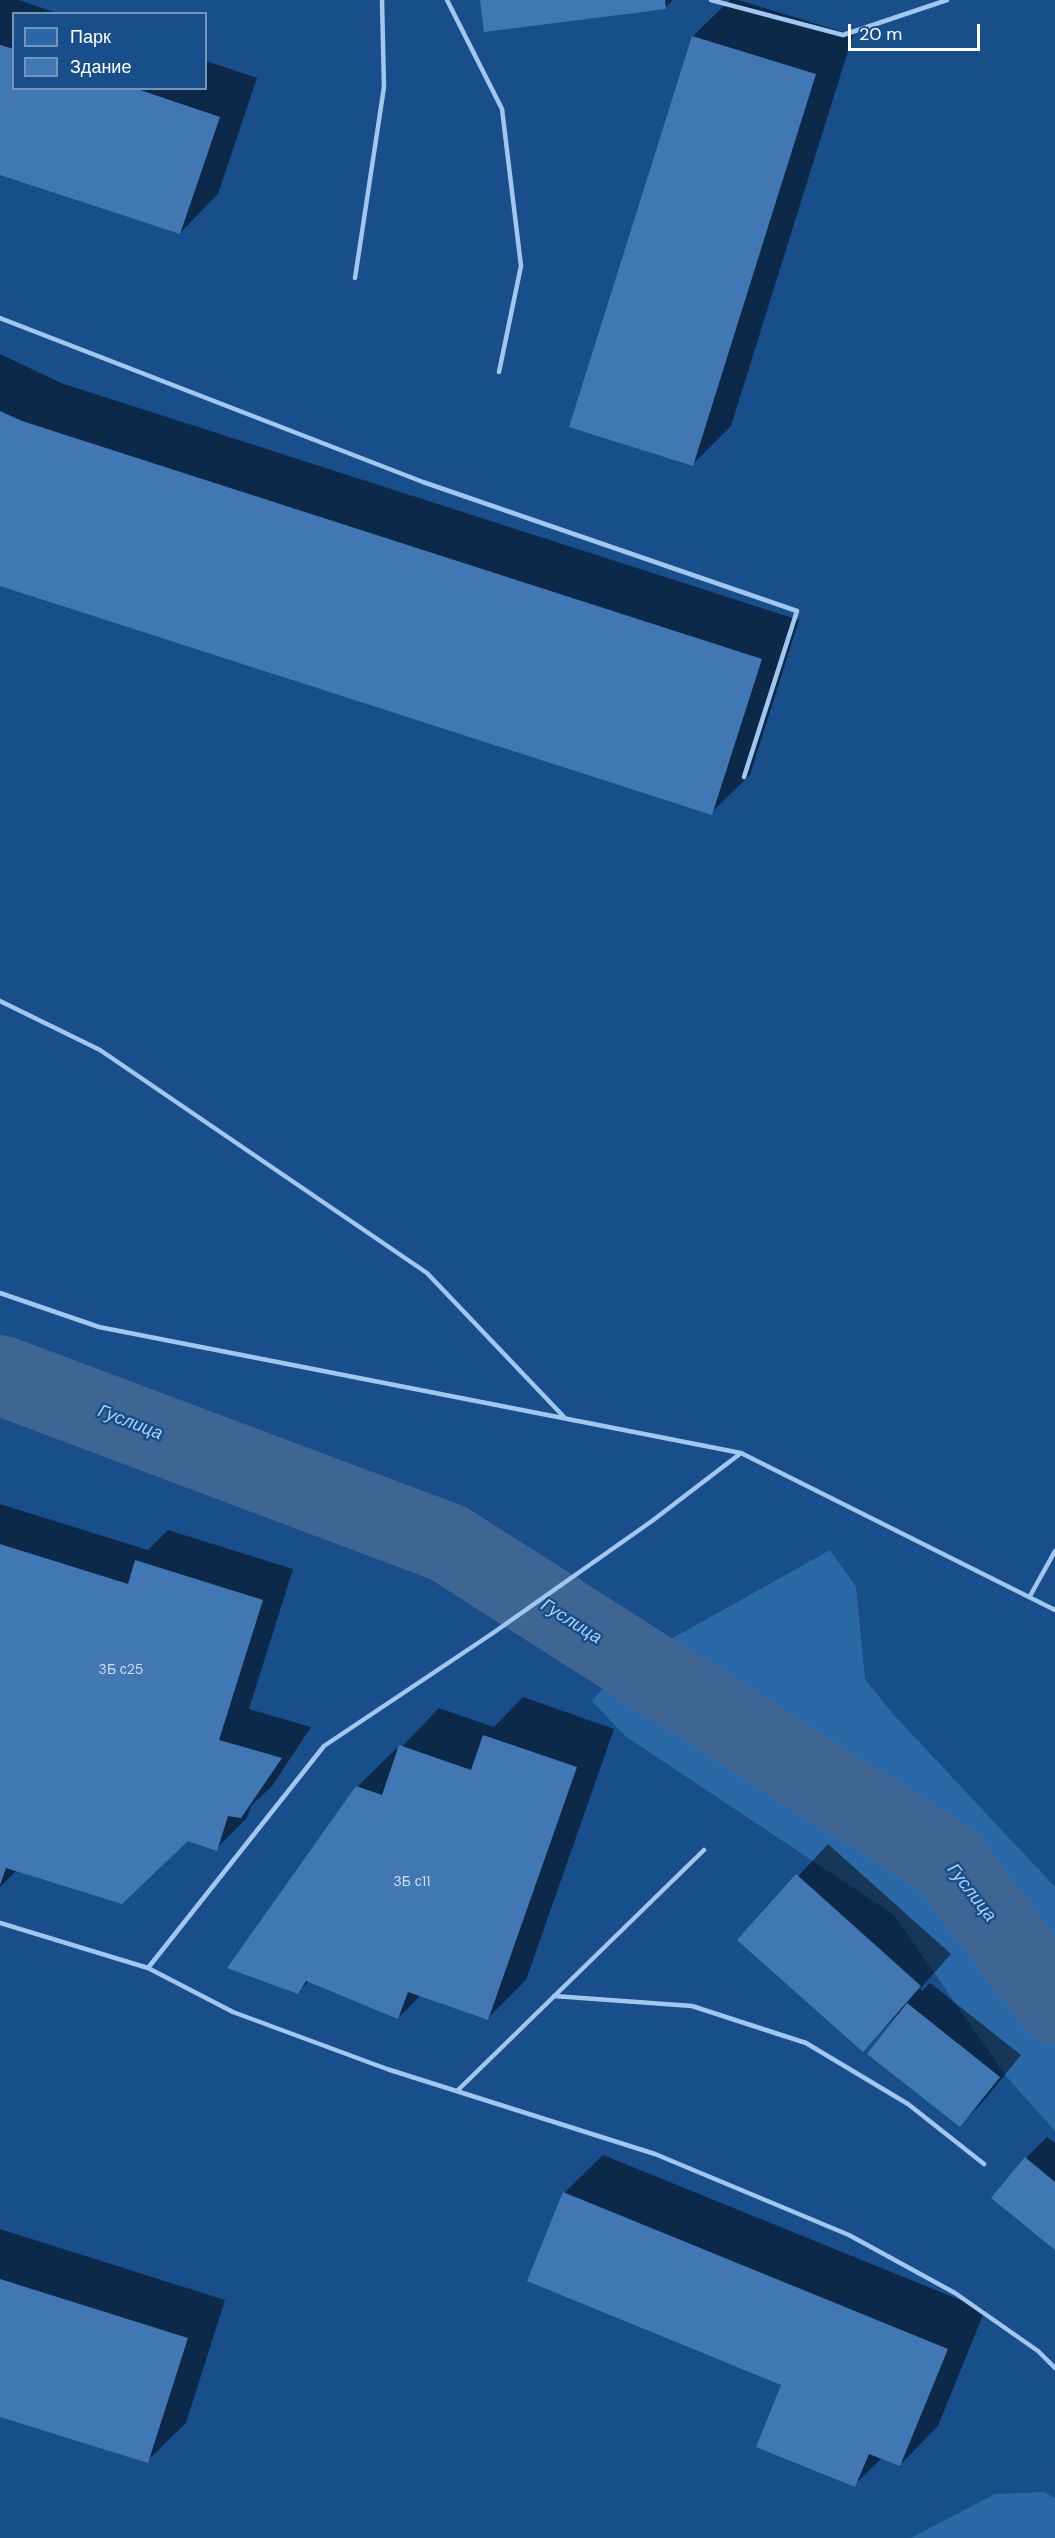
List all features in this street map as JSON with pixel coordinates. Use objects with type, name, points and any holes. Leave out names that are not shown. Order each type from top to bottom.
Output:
[{"type":"lane","points":[[355,278],[384,87],[382,0]]},
{"type":"lane","points":[[447,0],[502,109],[521,266],[499,372]]},
{"type":"lane","points":[[711,0],[843,35],[947,0]]},
{"type":"lane","points":[[0,318],[423,482],[797,611],[744,777]]},
{"type":"lane","points":[[0,1000],[100,1050],[427,1273],[565,1418]]},
{"type":"lane","points":[[0,1293],[99,1327],[741,1453],[1055,1610]]},
{"type":"lane","points":[[148,1968],[324,1746],[493,1633],[652,1521],[741,1453]]},
{"type":"lane","points":[[1030,1596],[1055,1551]]},
{"type":"lane","points":[[457,2091],[704,1850]]},
{"type":"lane","points":[[0,1923],[148,1968],[233,2012],[387,2069],[655,2154],[849,2235],[955,2292],[1038,2351],[1055,2368]]},
{"type":"lane","points":[[554,1996],[692,2006],[806,2043],[908,2104],[984,2164]]},
{"type":"green space","points":[[830,1550],[856,1587],[865,1679],[893,1714],[1055,1887],[1055,2131],[1006,2076],[894,1915],[625,1736],[592,1701],[623,1666]]},
{"type":"green space","points":[[1044,2492],[1055,2498],[1055,2538],[911,2538],[995,2494]]},
{"type":"building","points":[[480,0],[665,0],[666,9],[484,32]]},
{"type":"building","points":[[692,36],[816,74],[693,466],[569,427]]},
{"type":"building","points":[[0,45],[12,48],[12,90],[140,90],[220,117],[180,234],[0,175]]},
{"type":"building","points":[[0,411],[22,421],[762,659],[712,815],[0,586]]},
{"type":"building","points":[[0,1544],[128,1584],[135,1560],[263,1600],[219,1740],[282,1758],[241,1818],[228,1816],[217,1851],[188,1841],[122,1904],[6,1868],[0,1885]]},
{"type":"building","points":[[483,1735],[577,1767],[488,2020],[408,1992],[398,2019],[306,1981],[298,1994],[227,1968],[356,1786],[382,1795],[399,1745],[471,1770]]},
{"type":"building","points":[[796,1874],[921,1986],[863,2052],[737,1940]]},
{"type":"building","points":[[907,2003],[1000,2077],[960,2127],[867,2054]]},
{"type":"building","points":[[1025,2157],[1055,2182],[1055,2250],[991,2198]]},
{"type":"building","points":[[563,2192],[948,2349],[900,2466],[869,2454],[855,2487],[756,2447],[781,2385],[527,2281]]},
{"type":"building","points":[[0,2279],[188,2338],[148,2463],[0,2417]]},
{"type":"waterway","name":"Гуслица","points":[[0,1375],[448,1543],[949,1862],[1055,2003]]}]
